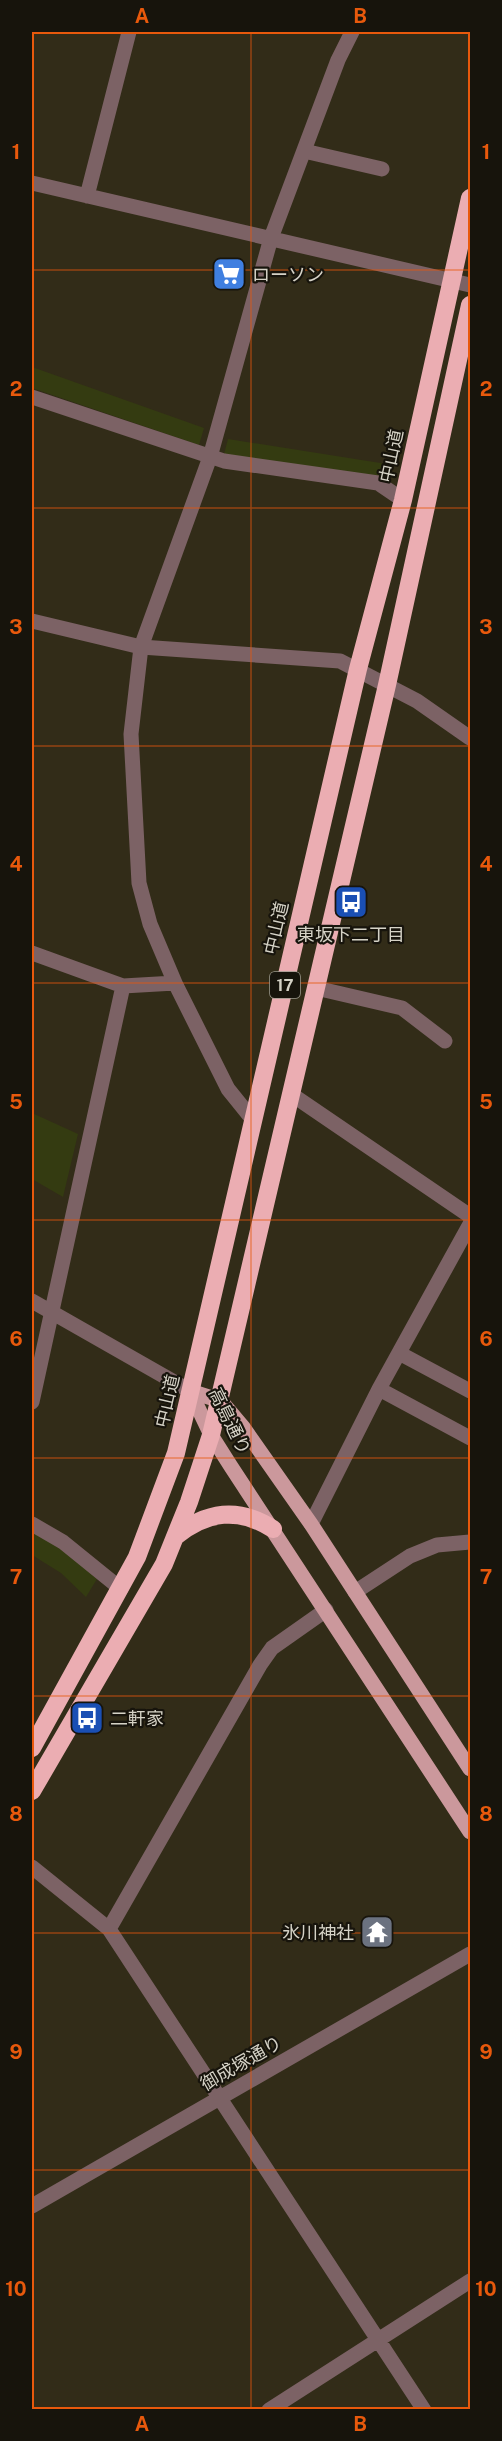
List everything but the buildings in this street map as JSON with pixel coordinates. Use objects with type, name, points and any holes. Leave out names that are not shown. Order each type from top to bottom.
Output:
[{"type":"highway","name":"中山道","points":[[32,1748],[121,1589],[141,1549],[165,1488],[190,1391],[358,669],[403,500],[471,198]]},
{"type":"highway","name":"17","points":[[32,1791],[142,1603],[176,1536],[211,1435],[221,1401],[387,685],[471,305]]},
{"type":"highway","points":[[176,1536],[198,1521],[221,1514],[249,1517],[273,1529]]},
{"type":"main road","name":"高島通り","points":[[190,1391],[221,1401],[243,1427],[310,1524],[471,1769]]},
{"type":"main road","name":"高島通り","points":[[190,1391],[211,1435],[471,1832]]},
{"type":"street","points":[[87,196],[129,32]]},
{"type":"street","points":[[253,1120],[228,1089],[175,983],[150,924],[139,883],[131,734],[141,647],[210,457],[271,238],[338,60],[352,32]]},
{"type":"street","points":[[304,150],[382,169]]},
{"type":"street","points":[[32,183],[471,285]]},
{"type":"street","points":[[32,397],[210,457],[378,483],[403,500]]},
{"type":"street","points":[[32,621],[141,647],[340,661],[417,701],[471,738]]},
{"type":"street","points":[[32,952],[123,986],[175,983]]},
{"type":"street","points":[[32,1402],[123,986]]},
{"type":"street","points":[[316,988],[402,1008],[445,1041]]},
{"type":"street","points":[[291,1094],[471,1216]]},
{"type":"street","points":[[310,1524],[379,1389],[471,1224]]},
{"type":"street","points":[[32,1301],[190,1391]]},
{"type":"street","points":[[399,1353],[471,1391]]},
{"type":"street","points":[[379,1389],[471,1438]]},
{"type":"street","points":[[32,1524],[63,1542],[121,1589]]},
{"type":"street","points":[[355,1592],[410,1556],[437,1545],[471,1542]]},
{"type":"street","points":[[109,1929],[260,1665],[272,1648],[326,1610]]},
{"type":"street","points":[[32,1867],[109,1929],[424,2409]]},
{"type":"street","name":"御成塚通り","points":[[32,2206],[471,1954]]},
{"type":"street","points":[[269,2409],[471,2281]]},
{"type":"green space","points":[[32,367],[204,428],[199,445],[32,388]]},
{"type":"green space","points":[[228,439],[393,465],[389,481],[224,454]]},
{"type":"green space","points":[[32,1113],[78,1134],[63,1197],[32,1179]]},
{"type":"green space","points":[[32,1530],[62,1548],[97,1579],[86,1597],[61,1573],[32,1555]]},
{"type":"place","name":"ローソン","points":[[229,274]]},
{"type":"place","name":"東坂下二丁目","points":[[351,902]]},
{"type":"place","name":"二軒家","points":[[87,1718]]},
{"type":"place","name":"氷川神社","points":[[377,1932]]}]
